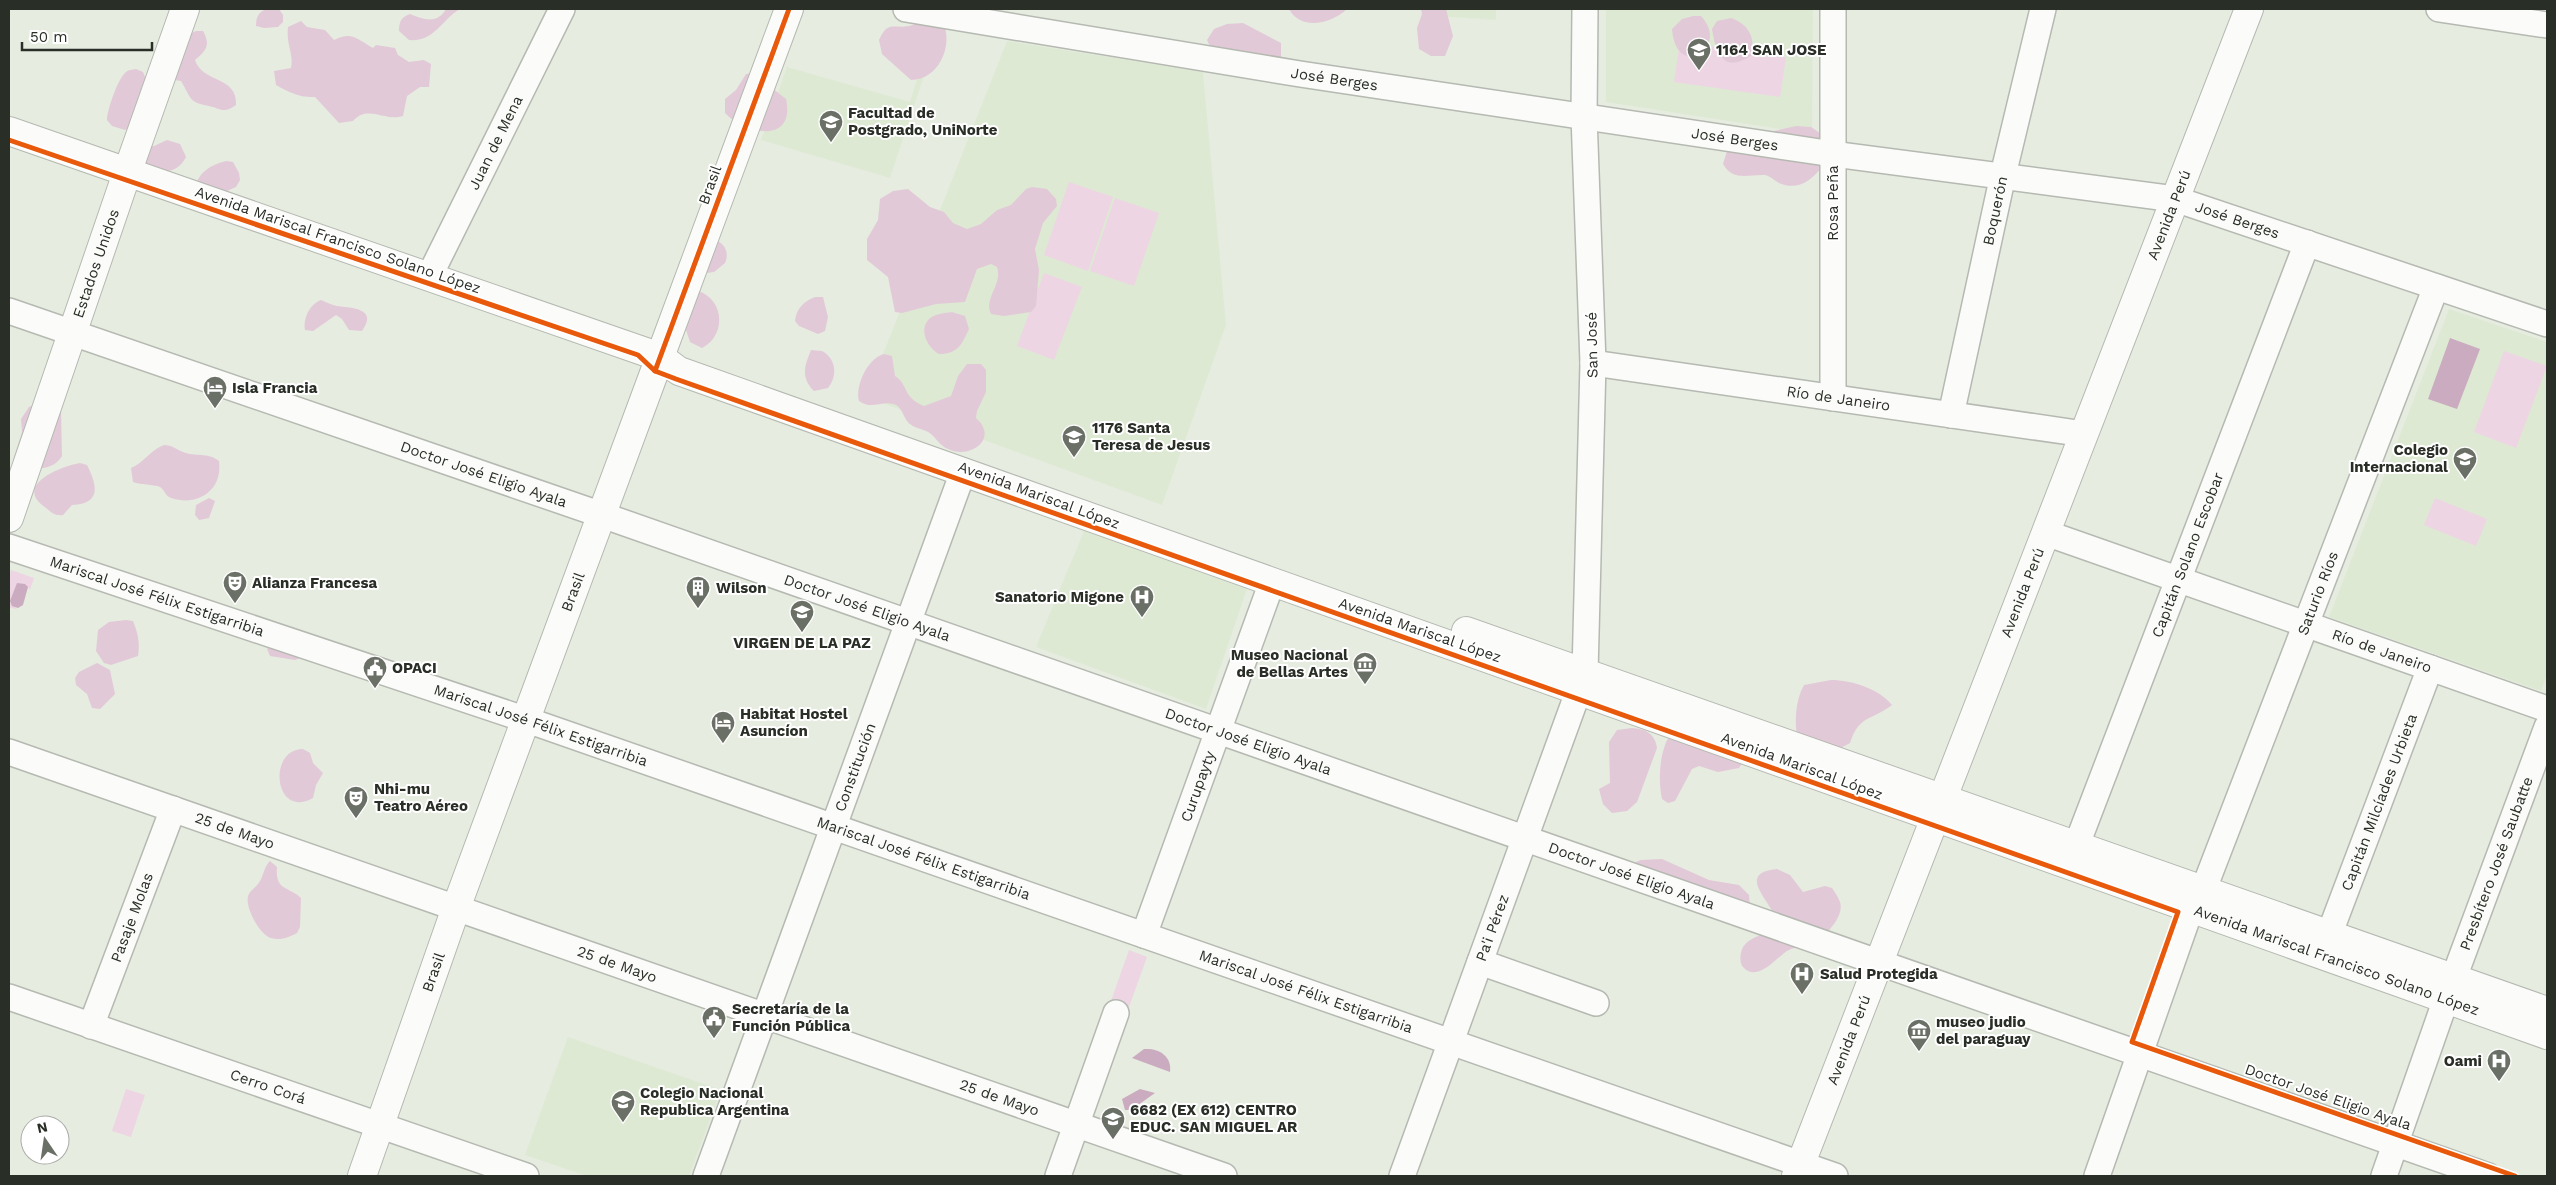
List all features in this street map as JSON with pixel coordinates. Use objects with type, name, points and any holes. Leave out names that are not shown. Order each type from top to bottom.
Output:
[{"type":"main road","name":"Estados Unidos","points":[[9,518],[126,172],[185,9]]},
{"type":"main road","name":"Brasil","points":[[362,1176],[378,1125],[456,908],[789,9]]},
{"type":"main road","name":"Avenida Perú","points":[[1798,1170],[1879,963],[1946,810],[2046,533],[2249,9]]},
{"type":"main road","name":"Avenida Mariscal Francisco Solano López","points":[[9,131],[660,358],[674,369],[1272,582],[1582,682],[1759,755],[1912,799]]},
{"type":"main road","name":"Avenida Mariscal Francisco Solano López","points":[[660,358],[672,354],[1088,499],[1582,682],[1946,810]]},
{"type":"main road","points":[[963,472],[979,469],[991,471],[1068,497],[1088,499]]},
{"type":"main road","points":[[1759,755],[1787,759],[1946,810]]},
{"type":"main road","points":[[1912,799],[1915,812],[1923,822],[1946,810]]},
{"type":"main road","points":[[1946,810],[1944,814],[1956,814],[2073,855]]},
{"type":"main road","name":"Avenida Mariscal Francisco Solano López","points":[[2073,855],[2129,874],[2167,878],[2197,899],[2329,935],[2396,958],[2450,989],[2547,1035]]},
{"type":"main road","name":"Avenida Mariscal Francisco Solano López","points":[[2073,855],[2450,989],[2547,1011]]},
{"type":"main road","points":[[2197,899],[2206,904],[2346,951],[2396,958]]},
{"type":"street","name":"Juan de Mena","points":[[429,277],[562,9]]},
{"type":"street","name":"José Berges","points":[[906,9],[1300,74],[1833,154],[2176,198],[2547,324]]},
{"type":"street","name":"San José","points":[[1582,682],[1593,363],[1584,116],[1585,9]]},
{"type":"street","name":"Rosa Peña","points":[[1832,398],[1834,9]]},
{"type":"street","name":"Boquerón","points":[[1951,415],[2003,175],[2043,9]]},
{"type":"street","points":[[2438,9],[2547,25]]},
{"type":"street","name":"Capitán Solano Escobar","points":[[2073,855],[2306,243]]},
{"type":"street","name":"Saturio Ríos","points":[[2097,1176],[2197,899],[2436,287]]},
{"type":"street","name":"Doctor José Eligio Ayala","points":[[9,311],[602,515],[2488,1176]]},
{"type":"street","name":"Río de Janeiro","points":[[1593,363],[2084,434]]},
{"type":"street","name":"Constitución","points":[[706,1176],[963,472]]},
{"type":"street","name":"Río de Janeiro","points":[[2046,533],[2547,709]]},
{"type":"street","name":"Mariscal José Félix Estigarribia","points":[[9,547],[527,720],[833,829],[1144,934],[1798,1170],[1835,1176]]},
{"type":"street","name":"Curupayty","points":[[1144,934],[1272,582]]},
{"type":"street","name":"Capitán Milcíades Urbieta","points":[[2329,935],[2430,668]]},
{"type":"street","name":"Pa'i Pérez","points":[[1402,1176],[1582,682]]},
{"type":"street","name":"Presbítero José Saubatte","points":[[2384,1176],[2450,989],[2547,727]]},
{"type":"street","name":"25 de Mayo","points":[[9,752],[1224,1176]]},
{"type":"street","name":"Pasaje Molas","points":[[91,1026],[173,809]]},
{"type":"street","points":[[1480,962],[1596,1003]]},
{"type":"street","name":"Cerro Corá","points":[[9,997],[526,1176]]},
{"type":"street","points":[[1058,1176],[1116,1013]]},
{"type":"shaded area","points":[[266,9],[279,9],[283,15],[283,22],[278,27],[264,28],[256,26],[258,16]]},
{"type":"shaded area","points":[[446,9],[460,9],[425,38],[409,40],[399,31],[401,20],[407,15],[434,19]]},
{"type":"shaded area","points":[[1289,9],[1347,9],[1325,21],[1308,23],[1294,16]]},
{"type":"shaded area","points":[[1421,9],[1446,9],[1453,36],[1445,56],[1431,56],[1419,49],[1417,28],[1422,14]]},
{"type":"shaded area","points":[[1435,9],[1496,9],[1496,20],[1435,16]]},
{"type":"shaded area","points":[[1606,9],[1813,9],[1812,134],[1606,102]]},
{"type":"shaded area","points":[[1701,16],[1709,28],[1710,39],[1706,48],[1699,54],[1691,57],[1682,54],[1676,45],[1672,29],[1682,19]]},
{"type":"shaded area","points":[[1731,18],[1746,27],[1751,37],[1753,48],[1752,55],[1735,63],[1728,62],[1719,54],[1712,29],[1717,21]]},
{"type":"shaded area","points":[[929,20],[943,22],[946,31],[945,51],[936,68],[929,74],[911,80],[882,54],[879,40],[888,28],[909,26]]},
{"type":"shaded area","points":[[301,21],[307,27],[325,30],[334,40],[350,36],[373,48],[376,45],[395,48],[398,55],[409,62],[424,60],[431,64],[429,87],[420,87],[407,96],[403,116],[390,117],[365,114],[353,121],[339,123],[315,97],[299,95],[276,85],[274,71],[291,68],[292,58],[288,39],[288,27]]},
{"type":"shaded area","points":[[1243,23],[1281,43],[1281,57],[1274,70],[1226,58],[1218,54],[1207,40],[1214,29],[1227,24]]},
{"type":"shaded area","points":[[932,30],[939,31],[890,178],[761,140],[787,67],[910,102]]},
{"type":"shaded area","points":[[196,31],[203,31],[207,44],[202,54],[195,60],[205,73],[226,84],[231,89],[235,96],[236,105],[228,109],[222,110],[197,103],[191,99],[181,81],[168,79],[182,37]]},
{"type":"shaded area","points":[[1007,41],[1203,72],[1226,325],[1162,505],[866,397]]},
{"type":"shaded area","points":[[1680,42],[1786,57],[1780,97],[1674,82]]},
{"type":"shaded area","points":[[136,69],[143,72],[148,85],[144,120],[125,130],[112,126],[107,120],[107,115],[113,95],[122,76],[128,71]]},
{"type":"shaded area","points":[[753,73],[786,99],[787,113],[784,123],[776,129],[767,131],[756,130],[734,121],[725,113],[725,99],[736,90],[746,74]]},
{"type":"shaded area","points":[[1796,126],[1811,127],[1823,135],[1822,167],[1813,177],[1803,183],[1792,186],[1779,183],[1765,175],[1736,175],[1727,170],[1723,164],[1727,151],[1774,131]]},
{"type":"shaded area","points":[[167,140],[180,144],[186,157],[182,163],[167,172],[143,168],[147,146],[154,146]]},
{"type":"shaded area","points":[[226,161],[233,162],[239,173],[240,180],[236,187],[209,199],[196,184],[198,179],[208,169]]},
{"type":"shaded area","points":[[1069,182],[1113,197],[1088,271],[1044,255]]},
{"type":"shaded area","points":[[1032,187],[1047,189],[1056,199],[1057,206],[1043,223],[1035,249],[1039,270],[1036,306],[1031,312],[1004,316],[991,314],[989,302],[998,274],[997,267],[991,264],[977,269],[965,302],[936,304],[902,313],[895,312],[888,277],[867,260],[867,239],[878,220],[880,199],[893,191],[908,189],[930,207],[944,212],[953,223],[967,229],[981,224],[997,210],[1011,205],[1026,189]]},
{"type":"shaded area","points":[[1115,198],[1159,213],[1134,286],[1090,271]]},
{"type":"shaded area","points":[[716,240],[726,250],[725,263],[714,272],[700,274]]},
{"type":"shaded area","points":[[1044,273],[1082,287],[1054,360],[1017,346]]},
{"type":"shaded area","points":[[693,290],[703,293],[711,299],[719,315],[719,325],[716,334],[711,342],[702,348],[690,342],[684,324]]},
{"type":"shaded area","points":[[815,297],[823,297],[828,317],[825,331],[818,334],[799,326],[795,321],[801,306]]},
{"type":"shaded area","points":[[321,300],[335,306],[356,309],[365,314],[367,318],[362,331],[349,330],[342,319],[336,315],[313,331],[305,330],[308,312]]},
{"type":"shaded area","name":"Colegio Internacional","points":[[2449,309],[2547,342],[2547,674],[2541,691],[2329,617]]},
{"type":"shaded area","points":[[952,312],[965,316],[969,329],[961,344],[955,350],[939,354],[928,343],[924,328],[929,319],[934,316]]},
{"type":"shaded area","points":[[2450,338],[2480,349],[2457,409],[2428,399]]},
{"type":"shaded area","points":[[811,350],[822,351],[827,354],[833,363],[833,378],[828,388],[814,391],[807,381],[805,371]]},
{"type":"shaded area","points":[[2504,351],[2547,366],[2516,448],[2474,432]]},
{"type":"shaded area","points":[[884,354],[892,356],[895,376],[912,399],[924,406],[951,396],[958,376],[967,364],[981,364],[986,370],[986,392],[977,411],[976,418],[983,426],[985,433],[979,446],[965,452],[956,452],[948,449],[929,432],[910,424],[896,405],[888,403],[868,405],[859,401],[859,387],[864,373],[873,361]]},
{"type":"shaded area","points":[[36,404],[57,406],[61,411],[62,456],[53,465],[48,467],[36,469],[17,467],[13,460],[22,432],[21,419],[29,407]]},
{"type":"shaded area","points":[[164,445],[172,446],[180,451],[215,458],[219,461],[217,480],[207,494],[199,498],[181,500],[169,497],[160,487],[133,482],[131,468]]},
{"type":"shaded area","points":[[80,463],[87,465],[93,480],[95,486],[93,497],[82,504],[72,505],[63,515],[54,514],[37,500],[34,492],[36,485],[51,473]]},
{"type":"shaded area","points":[[209,498],[215,501],[209,518],[199,520],[195,515],[196,505]]},
{"type":"shaded area","points":[[2435,498],[2487,519],[2476,546],[2424,525]]},
{"type":"shaded area","name":"Sanatorio Migone","points":[[1084,531],[1247,589],[1206,709],[1036,647]]},
{"type":"shaded area","points":[[11,570],[34,578],[30,590],[28,587],[15,608],[18,610],[9,607],[9,578]]},
{"type":"shaded area","points":[[17,583],[25,584],[28,587],[23,605],[18,608],[12,606],[10,601]]},
{"type":"shaded area","points":[[133,621],[136,630],[139,642],[138,656],[111,665],[104,663],[96,651],[98,630],[109,622]]},
{"type":"shaded area","points":[[272,644],[305,656],[295,660],[270,656],[267,649]]},
{"type":"shaded area","points":[[97,663],[110,670],[115,694],[100,709],[92,708],[87,694],[76,685],[75,678],[79,672]]},
{"type":"shaded area","points":[[1831,680],[1865,686],[1880,694],[1892,705],[1866,719],[1857,728],[1850,743],[1837,750],[1798,741],[1796,727],[1797,705],[1804,685]]},
{"type":"shaded area","points":[[1641,729],[1652,735],[1657,748],[1637,802],[1627,811],[1612,813],[1603,804],[1599,789],[1610,783],[1609,742],[1617,730]]},
{"type":"shaded area","points":[[1670,735],[1743,762],[1739,768],[1718,772],[1699,766],[1692,769],[1675,801],[1668,803],[1662,799],[1660,775],[1666,742]]},
{"type":"shaded area","points":[[303,749],[310,753],[313,763],[323,773],[316,785],[313,798],[300,802],[290,800],[283,792],[280,782],[280,770],[284,760],[291,752]]},
{"type":"shaded area","points":[[1662,859],[1709,880],[1739,885],[1749,895],[1750,908],[1631,864],[1641,860]]},
{"type":"shaded area","points":[[270,861],[277,867],[280,884],[301,898],[300,927],[297,933],[282,939],[271,938],[262,932],[251,914],[248,901],[249,894],[259,883]]},
{"type":"shaded area","points":[[1777,869],[1790,875],[1803,892],[1825,886],[1832,888],[1840,902],[1841,908],[1832,926],[1816,941],[1809,945],[1789,950],[1768,967],[1755,972],[1749,971],[1743,967],[1741,962],[1743,948],[1751,939],[1768,930],[1775,918],[1759,889],[1758,876]]},
{"type":"shaded area","points":[[1129,950],[1147,957],[1129,1007],[1111,1001]]},
{"type":"shaded area","name":"Colegio Nacional Republica Argentina","points":[[568,1037],[721,1090],[689,1176],[587,1176],[525,1155]]},
{"type":"shaded area","points":[[1144,1049],[1155,1050],[1167,1057],[1170,1072],[1132,1058]]},
{"type":"shaded area","points":[[126,1089],[145,1095],[131,1137],[112,1131]]},
{"type":"shaded area","points":[[1140,1089],[1155,1093],[1131,1110],[1125,1110],[1122,1099]]},
{"type":"cycle path","points":[[655,371],[789,9]]},
{"type":"cycle path","name":"Avenida Mariscal López","points":[[9,140],[638,355],[655,371],[676,379],[2178,912],[2132,1042],[2515,1176]]},
{"type":"place","name":"1164 SAN JOSE","points":[[1699,71]]},
{"type":"place","name":"Facultad de Postgrado, UniNorte","points":[[831,143]]},
{"type":"place","name":"Isla Francia","points":[[215,409]]},
{"type":"place","name":"1176 Santa Teresa de Jesus","points":[[1074,458]]},
{"type":"place","name":"Colegio Internacional","points":[[2465,480]]},
{"type":"place","name":"Alianza Francesa","points":[[235,604]]},
{"type":"place","name":"Wilson","points":[[698,609]]},
{"type":"place","name":"Sanatorio Migone","points":[[1142,618]]},
{"type":"place","name":"VIRGEN DE LA PAZ","points":[[802,633]]},
{"type":"place","name":"Museo Nacional de Bellas Artes","points":[[1365,685]]},
{"type":"place","name":"OPACI","points":[[375,689]]},
{"type":"place","name":"Habitat Hostel Asuncíon","points":[[723,744]]},
{"type":"place","name":"Nhi-mu Teatro Aéreo","points":[[356,819]]},
{"type":"place","name":"Salud Protegida","points":[[1802,995]]},
{"type":"place","name":"Secretaría de la Función Pública","points":[[714,1039]]},
{"type":"place","name":"museo judio del paraguay","points":[[1919,1052]]},
{"type":"place","name":"Oami","points":[[2499,1082]]},
{"type":"place","name":"Colegio Nacional Republica Argentina","points":[[623,1123]]},
{"type":"place","name":"6682 (EX 612) CENTRO EDUC. SAN MIGUEL AR","points":[[1113,1140]]}]
